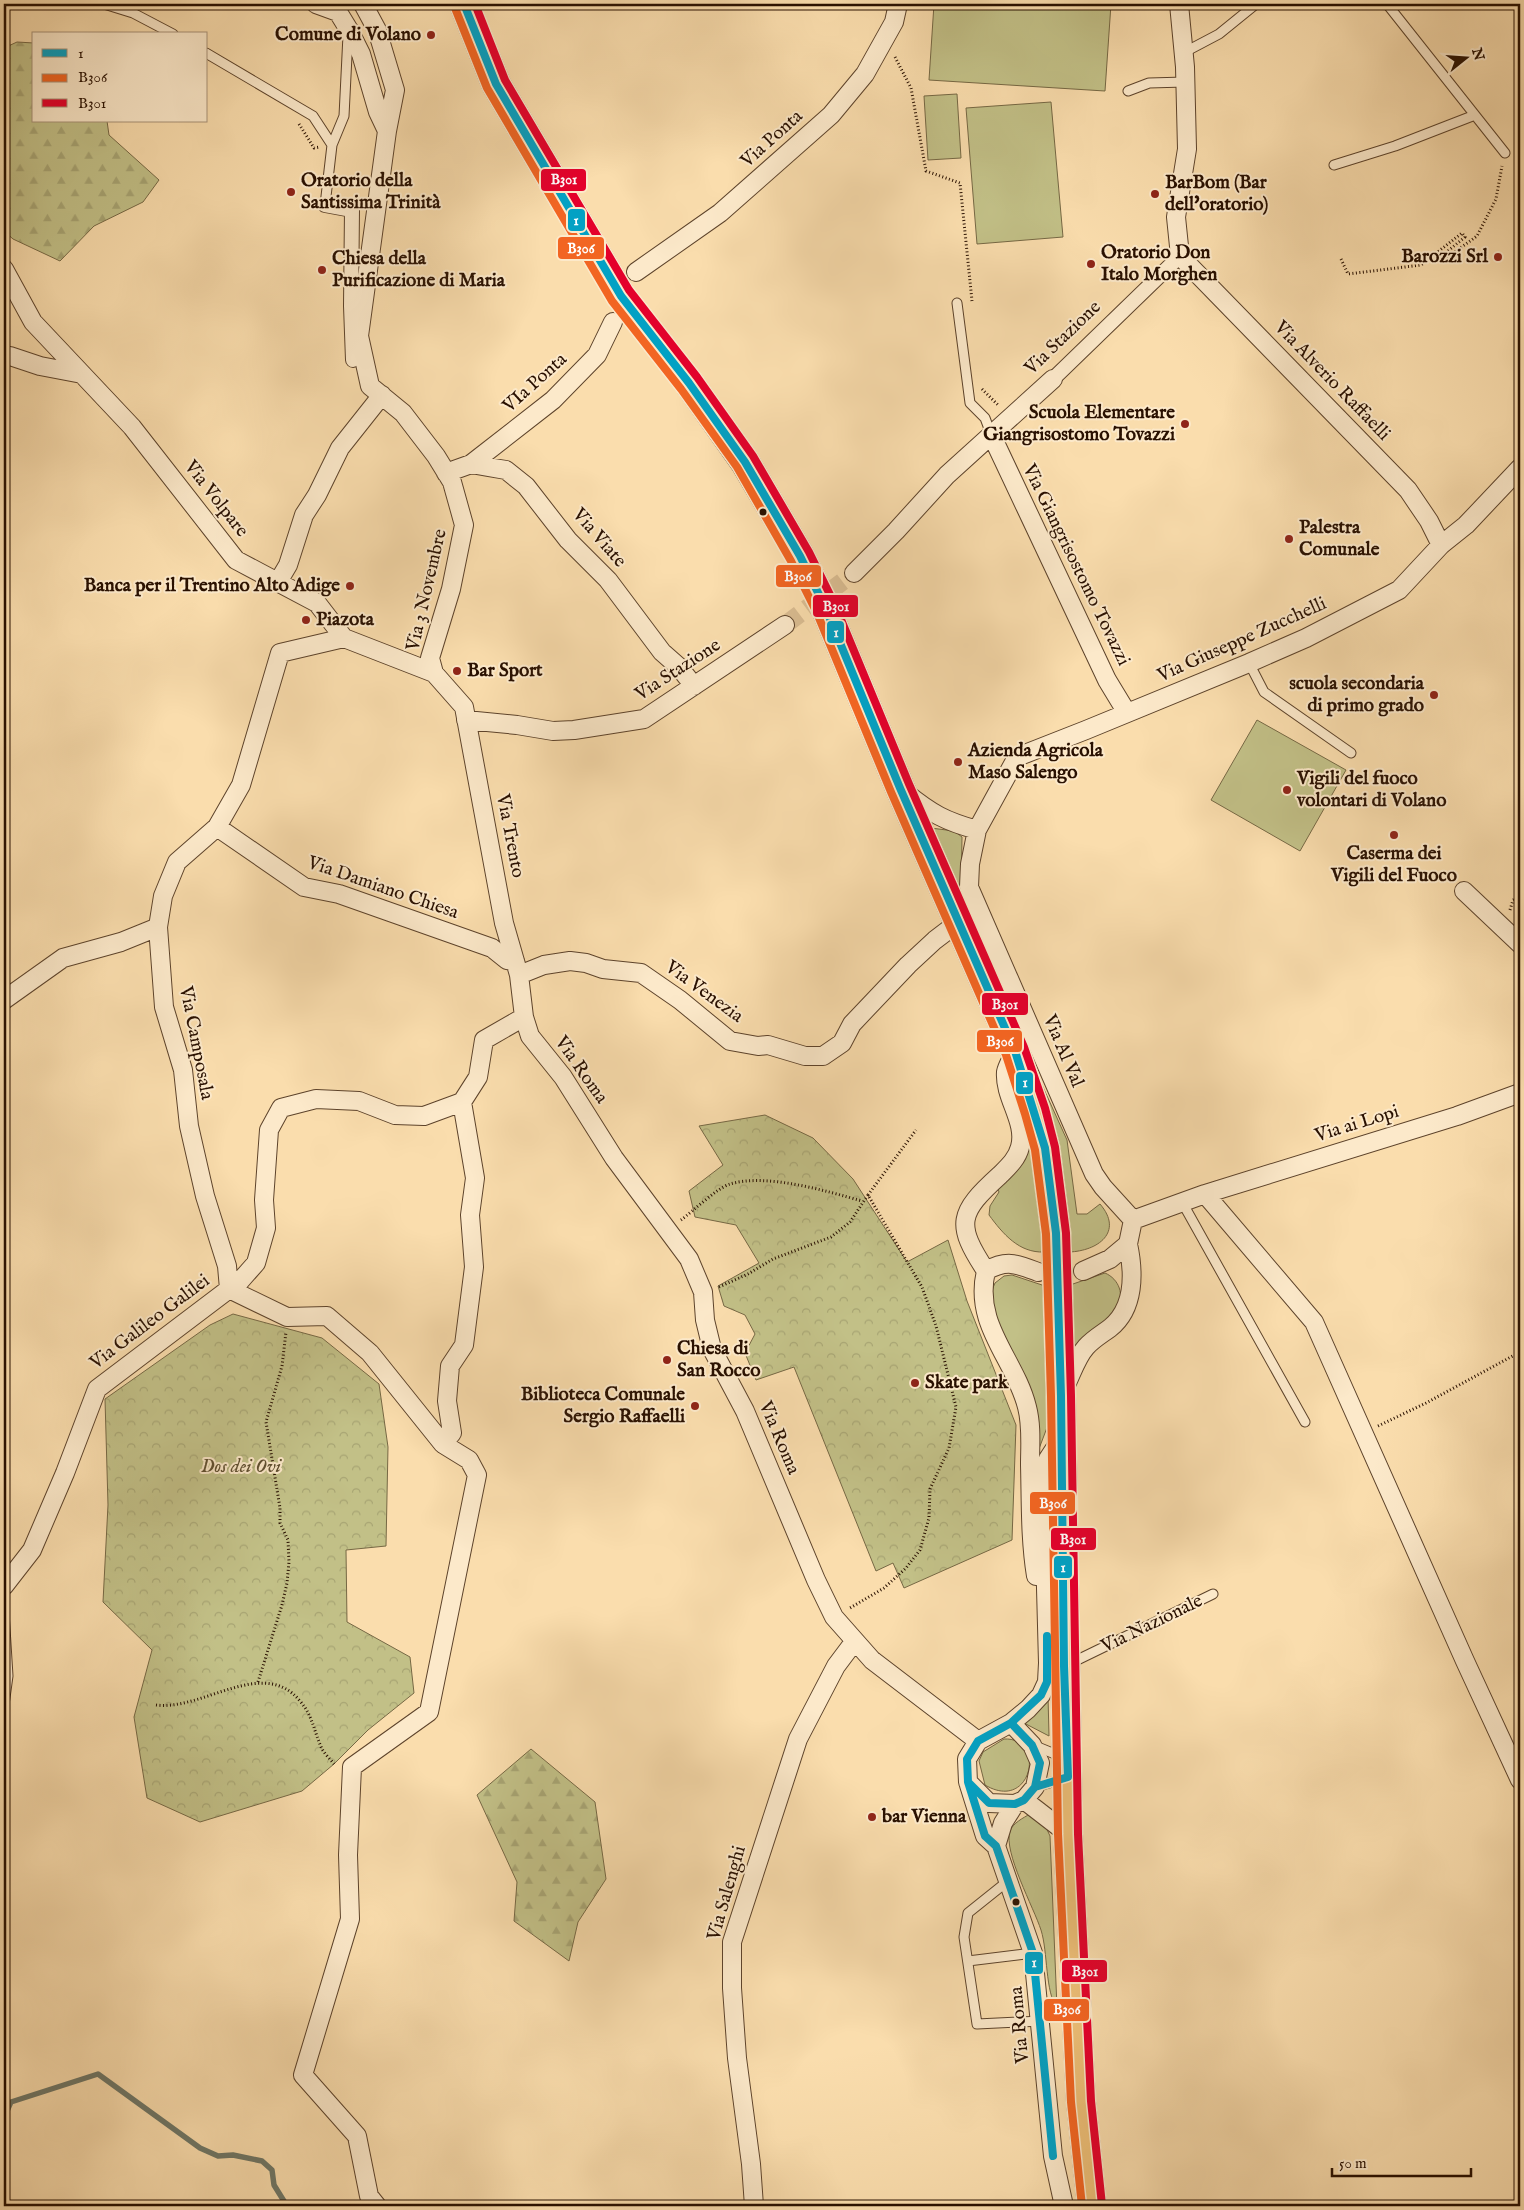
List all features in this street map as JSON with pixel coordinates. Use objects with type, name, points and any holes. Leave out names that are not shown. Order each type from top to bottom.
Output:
[{"type":"main road","points":[[464,4],[496,84],[621,296],[690,383],[745,462],[800,556],[826,608],[900,788],[960,920],[1015,1051],[1035,1111],[1045,1148],[1056,1233],[1062,1438],[1068,1834],[1081,2102],[1092,2206]]},
{"type":"street","points":[[316,4],[338,12],[349,30],[361,54],[378,112],[387,131]]},
{"type":"street","name":"Via 3 Novembre","points":[[363,4],[377,30],[395,90],[387,131],[359,336],[370,386],[404,413],[446,473],[452,482],[464,525],[451,588],[430,658],[434,673]]},
{"type":"street","name":"Via Ponta","points":[[636,272],[720,213],[831,115],[865,74],[894,22],[898,4]]},
{"type":"street","points":[[1178,4],[1185,82],[1187,149],[1176,217],[1180,256]]},
{"type":"street","points":[[325,205],[352,210],[351,306],[353,360]]},
{"type":"street","name":"Via Stazione","points":[[854,573],[896,531],[947,474],[1052,379],[1180,256]]},
{"type":"street","name":"Via Alverio Raffaelli","points":[[1180,256],[1408,490],[1430,521],[1441,545]]},
{"type":"street","name":"Via Volpare","points":[[4,269],[33,322],[132,427],[236,560],[317,603],[344,638]]},
{"type":"street","name":"VIa Ponta","points":[[472,464],[553,400],[597,355],[613,322]]},
{"type":"street","points":[[4,356],[10,356],[40,366],[82,374]]},
{"type":"street","points":[[278,582],[288,565],[304,515],[317,495],[340,448],[382,395]]},
{"type":"street","name":"Via Giangrisostomo Tovazzi","points":[[991,434],[1107,680],[1127,713]]},
{"type":"street","name":"Via Viate","points":[[446,473],[472,464],[506,470],[526,486],[568,540],[608,580],[653,641],[679,667],[694,686]]},
{"type":"street","name":"Via Giuseppe Zucchelli","points":[[978,830],[1016,757],[1249,663],[1306,638],[1399,590],[1441,545],[1466,525],[1520,468]]},
{"type":"street","name":"Via Stazione","points":[[466,720],[553,731],[574,730],[644,719],[785,625]]},
{"type":"street","points":[[344,638],[434,673]]},
{"type":"street","name":"Via Camposala","points":[[230,1289],[227,1266],[205,1196],[189,1126],[183,1070],[164,1007],[158,927],[163,896],[177,862],[217,828],[241,785],[280,653],[344,638]]},
{"type":"street","name":"Via Trento","points":[[434,673],[464,707],[504,923],[517,968],[524,1017]]},
{"type":"street","points":[[900,788],[929,811],[948,822],[978,830]]},
{"type":"street","name":"Via Damiano Chiesa","points":[[217,828],[304,888],[339,894],[492,948],[517,968]]},
{"type":"street","name":"Via Al Val","points":[[978,830],[970,864],[969,887],[1094,1174],[1103,1188],[1134,1220]]},
{"type":"street","points":[[1464,892],[1520,944]]},
{"type":"street","name":"Via Venezia","points":[[517,968],[544,966],[570,961],[586,962],[604,969],[641,974],[680,1000],[700,1018],[730,1040],[758,1046],[768,1045],[805,1056],[824,1056],[842,1043],[852,1024],[908,965],[960,920]]},
{"type":"street","points":[[4,1000],[63,958],[120,942],[158,927]]},
{"type":"street","points":[[443,1444],[452,1434],[447,1401],[450,1366],[464,1345],[474,1267],[470,1215],[475,1178],[462,1102],[478,1077],[484,1040],[524,1017]]},
{"type":"street","name":"Via Roma","points":[[524,1017],[530,1036],[563,1077],[614,1158],[689,1259],[703,1292],[705,1320],[712,1349],[745,1411],[816,1580],[834,1617],[854,1642],[872,1660],[978,1740]]},
{"type":"street","points":[[1015,1051],[1006,1071],[1022,1134],[1020,1148],[1014,1160],[971,1205],[966,1215],[964,1227],[970,1246],[986,1271],[983,1300],[986,1315],[1027,1408],[1031,1437],[1032,1550],[1037,1582],[1046,1608]]},
{"type":"street","name":"Via ai Lopi","points":[[1134,1220],[1205,1194],[1457,1116],[1520,1093]]},
{"type":"street","name":"Via Galileo Galilei","points":[[4,1586],[32,1550],[65,1474],[97,1389],[230,1289],[256,1263],[266,1228],[264,1200],[269,1130],[281,1108],[316,1098],[359,1101],[395,1115],[424,1116],[462,1102]]},
{"type":"street","points":[[1205,1194],[1314,1322],[1520,1780]]},
{"type":"street","points":[[1061,1396],[1085,1348],[1115,1324],[1125,1310],[1132,1278],[1132,1261],[1128,1244],[1134,1220]]},
{"type":"street","points":[[1083,1271],[1110,1259],[1128,1244]]},
{"type":"street","points":[[986,1271],[999,1264],[1016,1264],[1038,1272]]},
{"type":"street","name":"Via Galileo Galilei","points":[[230,1289],[287,1317],[327,1316],[370,1353],[443,1444],[469,1460],[477,1475],[429,1712],[352,1766]]},
{"type":"street","points":[[1025,1797],[989,1803],[968,1782],[967,1759],[978,1740],[1011,1723],[1040,1695],[1047,1682],[1043,1476],[1048,1459],[1062,1438]]},
{"type":"street","name":"Via Salenghi","points":[[754,2206],[752,2164],[737,2058],[732,1988],[732,1942],[798,1738],[836,1666],[854,1642]]},
{"type":"street","points":[[996,1846],[1003,1823],[1025,1797],[1040,1763],[1032,1745],[1011,1723]]},
{"type":"street","points":[[352,1766],[348,1855],[350,1919],[303,2075],[357,2136],[369,2196],[377,2206]]},
{"type":"street","name":"Via Roma","points":[[968,1782],[986,1836],[996,1846],[1033,1953],[1053,2156],[1064,2206]]},
{"type":"street","points":[[1025,1797],[1068,1834]]},
{"type":"lane","points":[[104,4],[133,13],[169,32]]},
{"type":"lane","points":[[1183,53],[1219,34],[1256,4]]},
{"type":"lane","points":[[1387,4],[1505,153]]},
{"type":"lane","points":[[325,205],[332,145],[344,116],[349,30]]},
{"type":"lane","points":[[208,54],[313,116],[332,145]]},
{"type":"lane","points":[[1128,91],[1149,83],[1185,82]]},
{"type":"lane","points":[[1334,165],[1395,146],[1475,115]]},
{"type":"lane","points":[[957,303],[970,403],[985,418],[991,434]]},
{"type":"lane","points":[[1249,663],[1264,692],[1351,753]]},
{"type":"lane","points":[[1182,1202],[1306,1422]]},
{"type":"lane","name":"Via Nazionale","points":[[1064,1666],[1213,1594]]},
{"type":"lane","points":[[4,1612],[8,1676],[4,1705]]},
{"type":"lane","points":[[1025,1797],[1067,1768],[1032,1745]]},
{"type":"lane","points":[[1008,1881],[968,1913],[964,1937],[977,2024],[1041,2021]]},
{"type":"lane","points":[[968,1961],[1033,1953]]},
{"type":"path","points":[[885,39],[911,88],[926,171],[960,183],[972,309]]},
{"type":"path","points":[[296,120],[314,148],[332,145]]},
{"type":"path","points":[[1341,259],[1348,274],[1421,265],[1462,233],[1465,237],[1443,254],[1446,259],[1478,236],[1496,199],[1505,153]]},
{"type":"path","points":[[980,386],[1009,417]]},
{"type":"path","points":[[1520,903],[1518,905],[1520,916]]},
{"type":"path","points":[[703,1292],[748,1274],[773,1259],[831,1237],[850,1222],[862,1202],[916,1130]]},
{"type":"path","points":[[668,1230],[729,1184],[756,1180],[823,1190],[862,1202]]},
{"type":"path","points":[[834,1617],[884,1588],[906,1568],[920,1550],[929,1518],[930,1489],[949,1448],[956,1407],[936,1326],[922,1287],[868,1194]]},
{"type":"path","points":[[258,1682],[282,1605],[289,1562],[288,1540],[280,1523],[280,1508],[266,1422],[282,1366],[287,1317]]},
{"type":"path","points":[[1358,1422],[1377,1426],[1426,1403],[1520,1352]]},
{"type":"path","points":[[156,1705],[182,1705],[258,1682],[274,1683],[299,1699],[316,1728],[322,1750],[334,1764],[352,1766]]},
{"type":"green space","points":[[934,4],[1111,4],[1105,91],[929,80]]},
{"type":"green space","points":[[17,42],[32,43],[32,122],[107,122],[109,135],[159,180],[143,202],[94,226],[60,261],[13,239],[4,231],[4,48]]},
{"type":"green space","points":[[957,94],[961,158],[928,160],[924,96]]},
{"type":"green space","points":[[1051,102],[1063,237],[977,244],[966,108]]},
{"type":"green space","name":"Vigili del fuoco volontari di Volano","points":[[1257,720],[1346,770],[1300,851],[1211,800]]},
{"type":"green space","points":[[931,828],[954,831],[962,837],[961,897]]},
{"type":"green space","points":[[1033,1065],[1067,1140],[1077,1214],[1087,1214],[1100,1204],[1107,1214],[1108,1231],[1104,1238],[1098,1244],[1080,1251],[1069,1252],[1067,1206],[1061,1167]]},
{"type":"green space","points":[[765,1115],[813,1138],[853,1179],[907,1262],[948,1240],[967,1301],[1016,1425],[1012,1540],[904,1588],[893,1563],[876,1571],[794,1367],[756,1380],[745,1353],[755,1334],[745,1315],[724,1306],[718,1286],[759,1263],[736,1225],[695,1217],[689,1191],[723,1165],[699,1126]]},
{"type":"green space","points":[[1030,1135],[1044,1252],[1019,1246],[1000,1229],[989,1215],[990,1206],[999,1192],[997,1187]]},
{"type":"green space","points":[[1105,1273],[1114,1279],[1119,1288],[1120,1298],[1117,1309],[1110,1319],[1072,1353],[1070,1285]]},
{"type":"green space","points":[[1012,1275],[1045,1286],[1048,1425],[1037,1454],[996,1324],[990,1295],[995,1283],[1004,1276]]},
{"type":"green space","name":"Dos dei Ovi","points":[[233,1314],[322,1338],[379,1384],[388,1447],[386,1546],[346,1550],[347,1622],[410,1657],[414,1693],[368,1730],[334,1764],[302,1791],[200,1822],[147,1798],[134,1717],[152,1650],[103,1602],[108,1505],[105,1399],[210,1325]]},
{"type":"green space","points":[[1048,1696],[1049,1736],[1024,1723],[1038,1712]]},
{"type":"green space","points":[[1004,1739],[1017,1742],[1026,1749],[1029,1760],[1028,1772],[1023,1782],[1014,1789],[1001,1791],[985,1785],[979,1761],[983,1752]]},
{"type":"green space","points":[[531,1749],[595,1802],[606,1879],[578,1922],[569,1961],[514,1921],[517,1882],[477,1795]]},
{"type":"green space","points":[[1030,1814],[1043,1821],[1050,1836],[1057,2008],[1050,1992],[1041,1930],[1015,1866],[1009,1840],[1010,1831],[1013,1826]]},
{"type":"waterway","points":[[4,2118],[11,2102],[98,2074],[200,2148],[218,2156],[233,2155],[262,2161],[272,2170],[274,2185],[287,2206]]},
{"type":"tunnel","points":[[785,625],[854,573]]},
{"type":"transit line","name":"1","points":[[464,4],[496,84],[621,296],[689,383],[745,462],[800,556],[826,609],[900,788],[1015,1051],[1045,1148],[1056,1233],[1061,1396],[1064,1666],[1068,1777],[1035,1787]]},
{"type":"transit line","name":"B301","points":[[475,4],[505,80],[629,290],[697,377],[753,456],[809,552],[835,605],[909,784],[1024,1047],[1045,1108],[1055,1147],[1066,1233],[1071,1396],[1078,1834],[1091,2101],[1102,2205]]},
{"type":"transit line","name":"B306","points":[[455,8],[487,88],[612,301],[681,389],[737,467],[791,561],[817,613],[891,792],[1006,1055],[1025,1114],[1035,1150],[1046,1234],[1051,1396],[1058,1834],[1071,2102],[1082,2206]]},
{"type":"transit line","name":"1","points":[[1011,1723],[1041,1695],[1047,1682],[1047,1636]]},
{"type":"transit line","name":"1","points":[[1011,1723],[1032,1745],[1040,1763],[1035,1787],[1024,1800],[1015,1804],[989,1803],[968,1782],[967,1759],[978,1741],[1011,1723]]},
{"type":"transit line","name":"1","points":[[968,1782],[985,1836],[996,1846],[1033,1953],[1053,2156]]},
{"type":"place","name":"Comune di Volano","points":[[431,35]]},
{"type":"place","name":"Oratorio della Santissima Trinità","points":[[291,192]]},
{"type":"place","name":"BarBom (Bar dell'oratorio)","points":[[1155,194]]},
{"type":"place","name":"Barozzi Srl","points":[[1498,257]]},
{"type":"place","name":"Oratorio Don Italo Morghen","points":[[1091,264]]},
{"type":"place","name":"Chiesa della Purificazione di Maria","points":[[322,270]]},
{"type":"place","name":"Scuola Elementare Giangrisostomo Tovazzi","points":[[1185,424]]},
{"type":"place","name":"Palestra Comunale","points":[[1289,539]]},
{"type":"place","name":"Banca per il Trentino Alto Adige","points":[[350,586]]},
{"type":"place","name":"Piazota","points":[[306,620]]},
{"type":"place","name":"Bar Sport","points":[[457,671]]},
{"type":"place","name":"scuola secondaria di primo grado","points":[[1434,695]]},
{"type":"place","name":"Azienda Agricola Maso Salengo","points":[[958,762]]},
{"type":"place","name":"Vigili del fuoco volontari di Volano","points":[[1287,790]]},
{"type":"place","name":"Caserma dei Vigili del Fuoco","points":[[1394,835]]},
{"type":"place","name":"Chiesa di San Rocco","points":[[667,1360]]},
{"type":"place","name":"Skate park","points":[[915,1383]]},
{"type":"place","name":"Biblioteca Comunale Sergio Raffaelli","points":[[695,1406]]},
{"type":"place","name":"bar Vienna","points":[[872,1817]]}]
